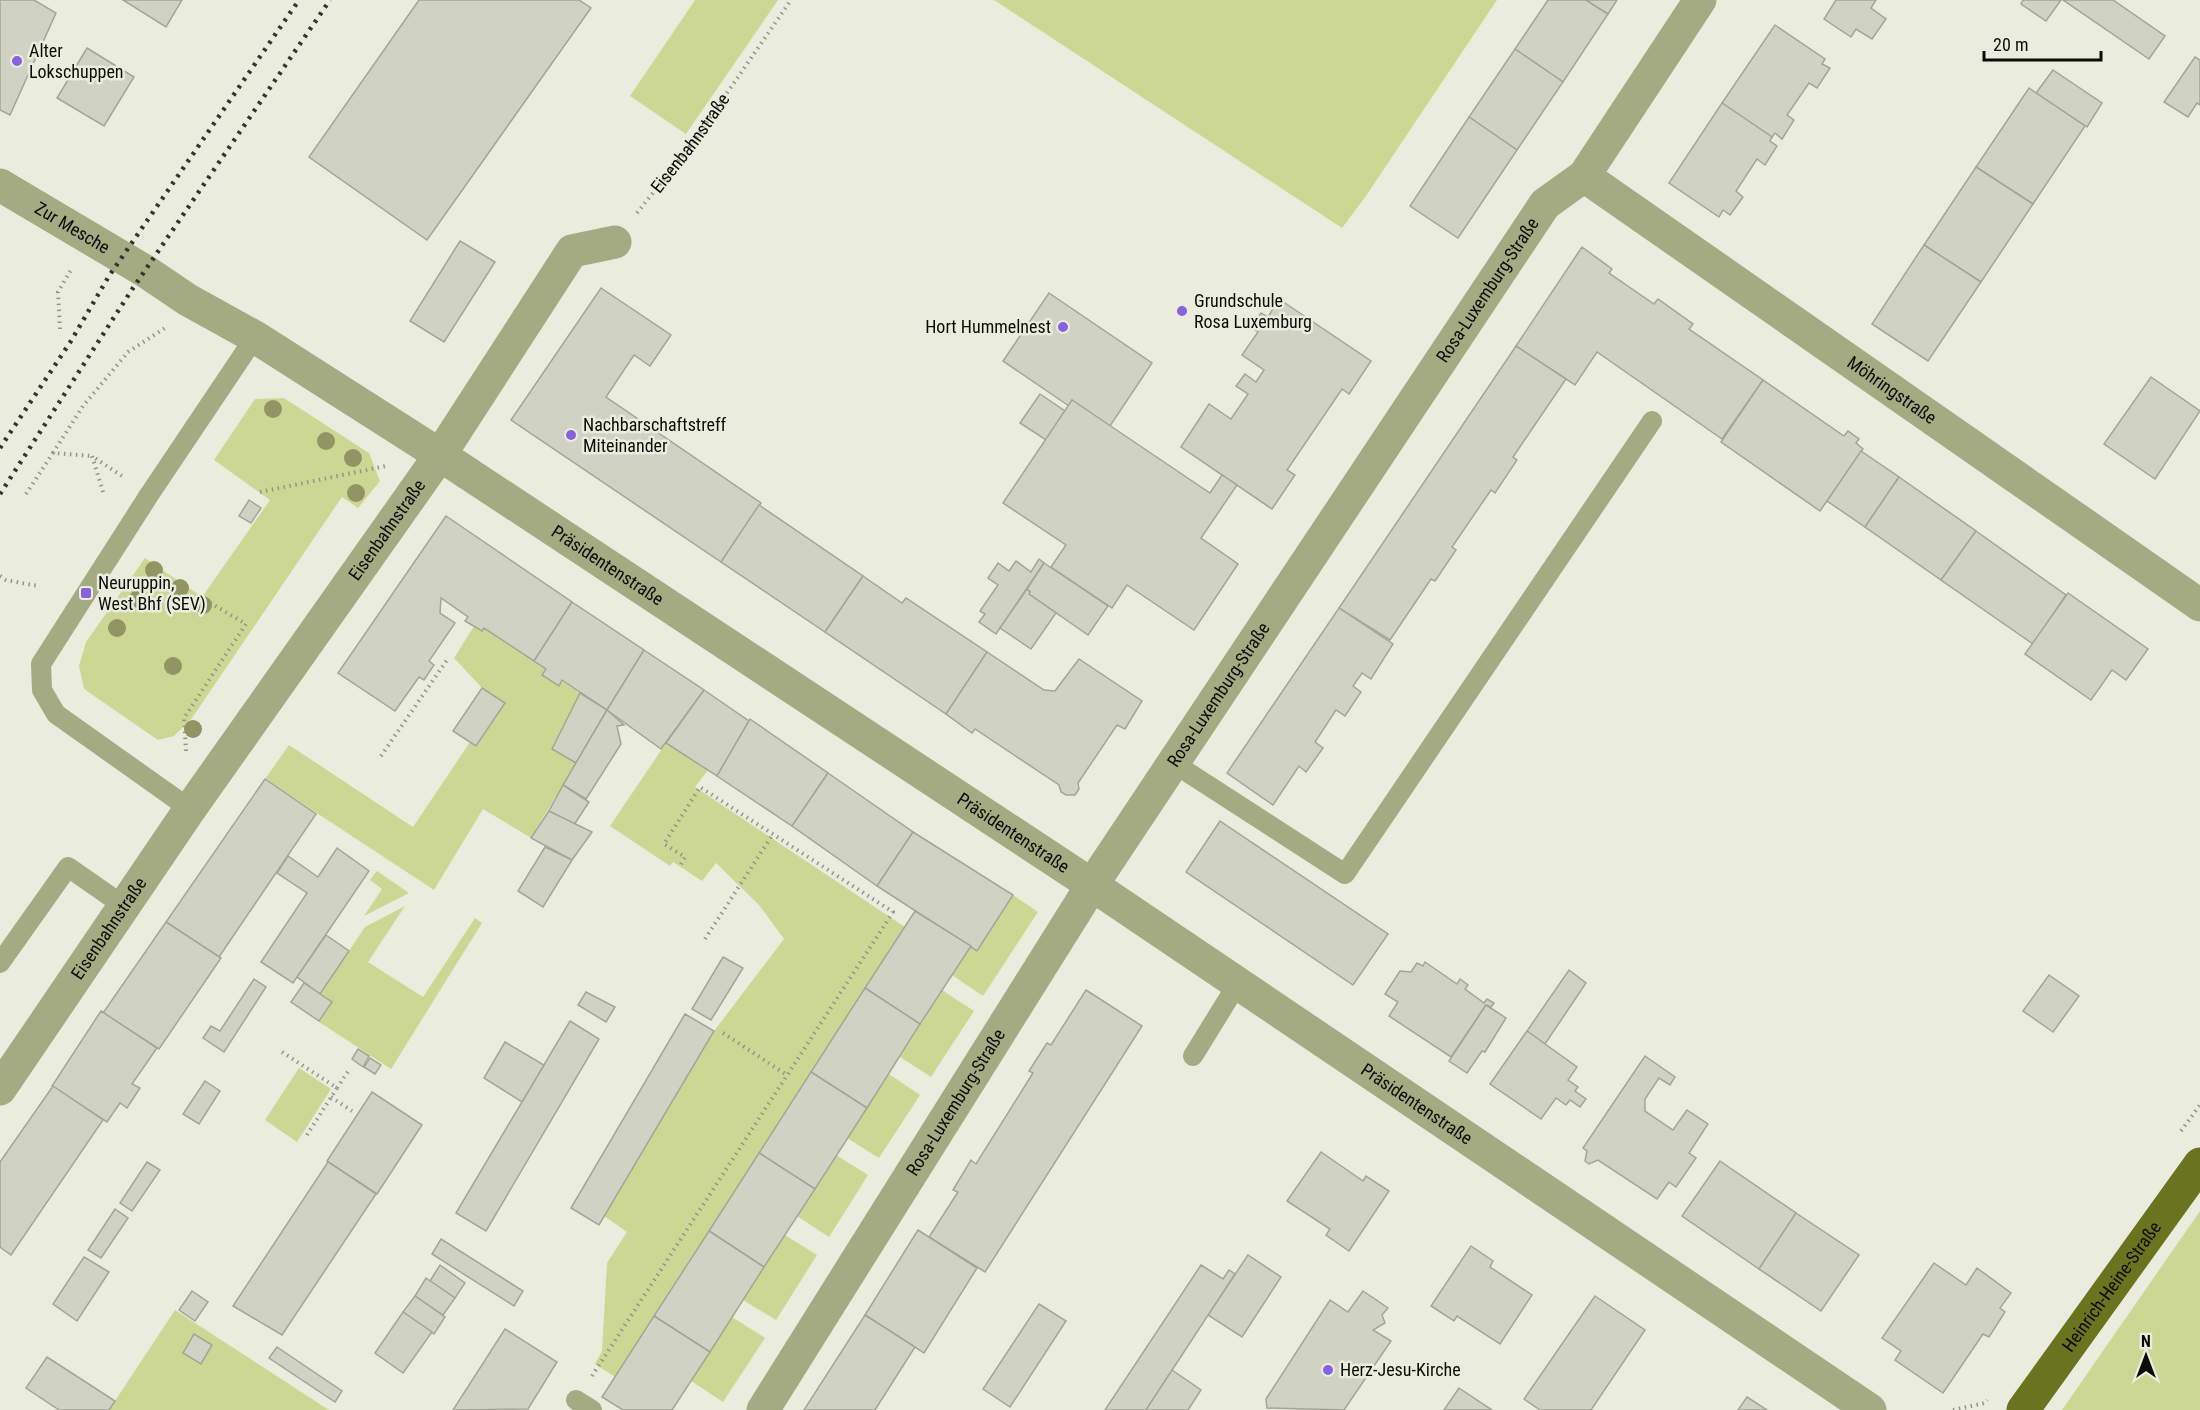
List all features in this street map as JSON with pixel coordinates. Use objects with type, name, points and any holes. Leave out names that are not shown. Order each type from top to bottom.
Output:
[{"type":"main road","name":"Heinrich-Heine-Straße","points":[[2023,1410],[2200,1164]]},
{"type":"street","name":"Rosa-Luxemburg-Straße","points":[[763,1410],[1092,885],[1175,764],[1545,204],[1584,176],[1700,0]]},
{"type":"street","name":"Möhringstraße","points":[[1584,176],[2200,605]]},
{"type":"street","name":"Zur Mesche","points":[[0,185],[145,271]]},
{"type":"street","name":"Eisenbahnstraße","points":[[2,1080],[440,455],[572,251],[615,242]]},
{"type":"street","name":"Präsidentenstraße","points":[[145,271],[188,300],[255,337],[440,455],[1092,885],[1870,1410]]},
{"type":"lane","points":[[190,809],[56,714],[42,690],[41,664],[255,337]]},
{"type":"lane","points":[[1175,764],[1346,874],[1652,421]]},
{"type":"lane","points":[[0,963],[68,867],[124,906]]},
{"type":"lane","points":[[1193,1056],[1238,983]]},
{"type":"path","name":"Eisenbahnstraße","points":[[615,242],[694,141],[791,0]]},
{"type":"path","points":[[60,329],[58,292],[74,266]]},
{"type":"path","points":[[26,494],[82,406],[128,352],[166,327]]},
{"type":"path","points":[[53,453],[92,456]]},
{"type":"path","points":[[260,492],[440,455]]},
{"type":"path","points":[[0,576],[6,580],[38,586]]},
{"type":"path","points":[[190,809],[184,718],[246,624],[202,598]]},
{"type":"path","points":[[381,756],[447,660]]},
{"type":"path","points":[[584,1405],[787,1075],[893,912],[700,787],[664,844],[685,857],[680,866]]},
{"type":"path","points":[[705,939],[773,834]]},
{"type":"path","points":[[723,1033],[787,1075]]},
{"type":"path","points":[[282,1052],[337,1088]]},
{"type":"path","points":[[305,1138],[349,1070]]},
{"type":"path","points":[[331,1097],[352,1111]]},
{"type":"green space","points":[[695,0],[778,0],[686,134],[630,96]]},
{"type":"green space","points":[[994,0],[1497,0],[1366,196],[1342,228]]},
{"type":"green space","points":[[284,398],[369,453],[380,481],[358,508],[342,497],[192,718],[174,736],[158,740],[84,689],[79,666],[86,642],[145,558],[202,597],[270,500],[214,460],[255,399]]},
{"type":"green space","points":[[474,626],[481,631],[484,628],[546,669],[542,675],[559,685],[562,680],[580,693],[552,749],[576,763],[531,838],[483,809],[434,890],[265,779],[289,745],[413,827],[470,742],[476,746],[505,703],[482,688],[454,658]]},
{"type":"green space","points":[[666,743],[708,770],[695,787],[905,927],[615,1377],[595,1364],[602,1351],[607,1263],[627,1232],[604,1216],[714,1031],[784,939],[759,905],[716,863],[702,881],[673,862],[670,866],[610,826]]},
{"type":"green space","points":[[377,871],[409,893],[364,916],[382,889],[370,880]]},
{"type":"green space","points":[[1013,895],[1038,912],[983,996],[952,975],[971,946],[978,950]]},
{"type":"green space","points":[[405,906],[368,962],[423,997],[475,918],[482,923],[391,1069],[319,1022],[332,1002],[320,994],[365,927]]},
{"type":"green space","points":[[942,990],[974,1011],[931,1077],[900,1057]]},
{"type":"green space","points":[[299,1068],[331,1089],[297,1142],[265,1120]]},
{"type":"green space","points":[[889,1074],[920,1095],[879,1158],[847,1138]]},
{"type":"green space","points":[[836,1155],[868,1175],[829,1237],[797,1216]]},
{"type":"green space","points":[[2200,1211],[2200,1410],[2062,1410]]},
{"type":"green space","points":[[785,1235],[817,1255],[776,1320],[743,1300]]},
{"type":"green space","points":[[175,1310],[329,1410],[109,1410]]},
{"type":"green space","points":[[732,1317],[765,1338],[723,1402],[691,1381]]},
{"type":"building","name":"Alter Lokschuppen","points":[[0,0],[34,0],[56,13],[10,115],[0,110]]},
{"type":"building","points":[[123,0],[182,0],[166,27]]},
{"type":"building","points":[[419,0],[579,0],[591,8],[427,240],[309,157]]},
{"type":"building","points":[[1548,0],[1586,0],[1608,14],[1563,82],[1515,49]]},
{"type":"building","points":[[1586,0],[1617,0],[1608,14]]},
{"type":"building","points":[[1836,0],[1876,0],[1871,8],[1886,19],[1872,39],[1856,29],[1851,37],[1824,19]]},
{"type":"building","points":[[2023,0],[2061,0],[2046,21],[2021,4]]},
{"type":"building","points":[[2063,0],[2113,0],[2165,36],[2149,59]]},
{"type":"building","points":[[1775,25],[1825,59],[1822,64],[1830,68],[1817,88],[1809,83],[1787,115],[1794,120],[1782,139],[1775,133],[1772,137],[1722,103]]},
{"type":"building","points":[[87,48],[134,77],[104,126],[57,98]]},
{"type":"building","points":[[1515,49],[1563,82],[1517,150],[1469,117]]},
{"type":"building","points":[[2195,57],[2200,60],[2200,105],[2197,103],[2188,117],[2164,102]]},
{"type":"building","points":[[2053,70],[2102,103],[2087,127],[2036,93]]},
{"type":"building","points":[[2029,88],[2085,126],[2033,204],[1976,167]]},
{"type":"building","points":[[1722,103],[1772,137],[1770,141],[1777,146],[1765,165],[1757,159],[1736,191],[1743,197],[1730,215],[1723,210],[1719,217],[1669,183]]},
{"type":"building","points":[[1469,117],[1517,150],[1458,238],[1410,206]]},
{"type":"building","points":[[1976,167],[2033,204],[1981,282],[1924,245]]},
{"type":"building","points":[[460,241],[495,262],[444,342],[410,321]]},
{"type":"building","points":[[1924,245],[1981,282],[1928,361],[1872,324]]},
{"type":"building","points":[[1582,247],[1612,269],[1609,273],[1654,304],[1658,299],[1693,324],[1689,329],[1763,380],[1722,439],[1597,352],[1575,385],[1516,346]]},
{"type":"building","points":[[601,288],[671,335],[650,366],[634,355],[606,397],[761,503],[721,562],[511,420]]},
{"type":"building","name":"Hort Hummelnest","points":[[1049,293],[1152,363],[1110,426],[1072,400],[1069,406],[1003,361]]},
{"type":"building","points":[[1279,299],[1371,361],[1349,394],[1342,389],[1287,470],[1295,475],[1272,509],[1181,447],[1209,404],[1231,419],[1248,394],[1236,386],[1245,374],[1256,382],[1264,370],[1242,355],[1258,332],[1251,327],[1261,313],[1268,317]]},
{"type":"building","points":[[1516,346],[1566,379],[1513,457],[1517,460],[1495,493],[1491,490],[1452,547],[1456,550],[1435,581],[1431,579],[1390,640],[1339,608]]},
{"type":"building","points":[[2151,377],[2200,411],[2155,479],[2104,444]]},
{"type":"building","points":[[1763,380],[1844,436],[1848,431],[1859,439],[1856,443],[1863,449],[1820,511],[1721,442]]},
{"type":"building","points":[[1040,394],[1065,411],[1046,440],[1020,423]]},
{"type":"building","points":[[1072,400],[1210,493],[1222,475],[1237,485],[1201,538],[1238,564],[1194,630],[1127,585],[1112,608],[1051,567],[1066,545],[1003,503]]},
{"type":"building","points":[[1861,451],[1899,477],[1865,527],[1827,501]]},
{"type":"building","points":[[1899,477],[1976,531],[1941,580],[1865,527]]},
{"type":"building","points":[[249,500],[261,508],[251,523],[239,516]]},
{"type":"building","points":[[759,505],[863,576],[825,632],[721,562]]},
{"type":"building","points":[[446,516],[572,602],[534,661],[484,628],[482,631],[465,621],[468,617],[441,598],[440,613],[455,623],[429,661],[434,665],[424,680],[419,677],[395,711],[338,673]]},
{"type":"building","points":[[1976,531],[2066,595],[2033,644],[1941,580]]},
{"type":"building","points":[[1039,559],[1044,563],[996,634],[979,622],[985,614],[980,611],[998,585],[988,578],[998,563],[1009,571],[1016,561],[1031,572]]},
{"type":"building","points":[[1044,563],[1108,606],[1088,635],[1029,594],[1027,589]]},
{"type":"building","points":[[863,576],[902,603],[906,598],[987,652],[946,714],[825,632]]},
{"type":"building","points":[[1027,589],[1029,594],[1056,613],[1031,649],[1000,628]]},
{"type":"building","points":[[2068,593],[2148,649],[2126,680],[2112,670],[2091,700],[2025,654]]},
{"type":"building","points":[[572,602],[644,650],[607,710],[562,680],[559,686],[542,675],[546,669],[534,661]]},
{"type":"building","points":[[1339,608],[1393,644],[1371,679],[1362,673],[1353,686],[1361,692],[1345,716],[1336,710],[1315,742],[1323,748],[1306,772],[1299,766],[1273,805],[1227,773]]},
{"type":"building","points":[[644,650],[704,690],[661,749],[607,710]]},
{"type":"building","points":[[987,652],[1044,690],[1055,691],[1079,659],[1142,701],[1125,729],[1117,725],[1078,783],[1079,789],[1075,795],[1066,795],[1061,792],[1059,785],[975,729],[972,733],[946,714]]},
{"type":"building","points":[[482,688],[505,703],[476,746],[453,731]]},
{"type":"building","points":[[704,690],[749,721],[717,776],[666,743]]},
{"type":"building","points":[[580,693],[607,710],[576,763],[552,749]]},
{"type":"building","points":[[607,710],[624,725],[617,726],[621,744],[586,799],[563,785]]},
{"type":"building","points":[[750,719],[828,773],[792,826],[717,776]]},
{"type":"building","points":[[828,773],[913,832],[877,886],[792,826]]},
{"type":"building","points":[[265,779],[316,814],[219,957],[166,922]]},
{"type":"building","points":[[563,785],[589,802],[574,825],[549,811]]},
{"type":"building","points":[[549,811],[592,832],[572,860],[531,838]]},
{"type":"building","points":[[1220,821],[1388,934],[1353,985],[1186,872]]},
{"type":"building","points":[[913,832],[1013,895],[977,951],[877,886]]},
{"type":"building","points":[[545,847],[572,860],[543,907],[518,891]]},
{"type":"building","points":[[337,848],[369,871],[293,983],[261,962],[307,893],[277,873],[288,856],[318,877]]},
{"type":"building","points":[[915,911],[971,946],[920,1024],[865,988]]},
{"type":"building","points":[[166,922],[221,958],[159,1049],[103,1013]]},
{"type":"building","points":[[326,935],[349,951],[320,994],[297,977]]},
{"type":"building","points":[[723,957],[743,968],[711,1020],[692,1009]]},
{"type":"building","points":[[1425,962],[1457,984],[1460,979],[1468,985],[1465,989],[1484,1003],[1487,999],[1494,1003],[1491,1007],[1486,1005],[1451,1057],[1389,1016],[1398,1002],[1385,994],[1400,971],[1411,972],[1417,963],[1423,966]]},
{"type":"building","points":[[1569,970],[1586,983],[1545,1044],[1527,1031]]},
{"type":"building","points":[[2049,975],[2079,996],[2053,1032],[2023,1011]]},
{"type":"building","points":[[254,979],[266,987],[224,1052],[203,1038],[211,1026],[220,1031]]},
{"type":"building","points":[[304,983],[332,1002],[319,1021],[291,1002]]},
{"type":"building","points":[[865,988],[920,1024],[867,1108],[811,1072]]},
{"type":"building","points":[[1086,990],[1142,1026],[985,1272],[929,1237],[958,1192],[953,1190],[971,1160],[976,1164],[1033,1073],[1029,1071],[1047,1043],[1051,1045]]},
{"type":"building","points":[[586,992],[615,1007],[606,1022],[578,1005]]},
{"type":"building","points":[[1486,1005],[1506,1018],[1485,1052],[1482,1051],[1467,1073],[1449,1061]]},
{"type":"building","points":[[101,1011],[157,1048],[132,1084],[140,1088],[127,1108],[120,1103],[107,1122],[52,1086]]},
{"type":"building","points":[[685,1014],[714,1031],[599,1225],[571,1208]]},
{"type":"building","points":[[570,1021],[599,1039],[486,1231],[456,1213]]},
{"type":"building","points":[[1527,1031],[1577,1067],[1568,1080],[1578,1087],[1575,1091],[1586,1099],[1580,1107],[1570,1100],[1566,1105],[1556,1098],[1541,1119],[1490,1084]]},
{"type":"building","points":[[505,1042],[544,1065],[522,1102],[484,1078]]},
{"type":"building","points":[[358,1049],[369,1056],[363,1067],[352,1059]]},
{"type":"building","points":[[1645,1056],[1675,1077],[1670,1085],[1659,1078],[1645,1099],[1645,1111],[1673,1130],[1687,1110],[1708,1124],[1689,1153],[1696,1158],[1676,1187],[1669,1182],[1657,1199],[1598,1160],[1589,1164],[1585,1161],[1587,1151],[1583,1148]]},
{"type":"building","points":[[370,1058],[381,1065],[375,1074],[364,1067]]},
{"type":"building","points":[[811,1072],[867,1108],[815,1189],[759,1153]]},
{"type":"building","points":[[205,1081],[220,1091],[199,1124],[183,1114]]},
{"type":"building","points":[[53,1086],[103,1120],[11,1255],[0,1247],[0,1162]]},
{"type":"building","points":[[372,1092],[422,1125],[377,1194],[327,1161]]},
{"type":"building","points":[[1321,1152],[1363,1181],[1366,1176],[1389,1191],[1349,1251],[1326,1235],[1330,1229],[1287,1201]]},
{"type":"building","points":[[759,1153],[815,1189],[764,1267],[709,1231]]},
{"type":"building","points":[[1720,1161],[1796,1213],[1759,1269],[1682,1216]]},
{"type":"building","points":[[147,1162],[160,1170],[132,1211],[120,1203]]},
{"type":"building","points":[[328,1162],[376,1194],[282,1335],[233,1306]]},
{"type":"building","points":[[115,1209],[128,1218],[101,1258],[88,1250]]},
{"type":"building","points":[[1796,1213],[1859,1255],[1821,1311],[1759,1269]]},
{"type":"building","points":[[918,1230],[977,1268],[924,1353],[865,1315]]},
{"type":"building","points":[[709,1231],[764,1267],[710,1352],[654,1316]]},
{"type":"building","points":[[441,1239],[523,1291],[514,1306],[432,1254]]},
{"type":"building","points":[[1471,1246],[1493,1261],[1490,1267],[1532,1295],[1500,1344],[1457,1316],[1454,1321],[1431,1306]]},
{"type":"building","points":[[1248,1255],[1281,1277],[1242,1337],[1208,1315]]},
{"type":"building","points":[[84,1257],[109,1272],[77,1321],[53,1304]]},
{"type":"building","points":[[1934,1263],[1966,1285],[1977,1268],[2011,1293],[2000,1308],[2005,1312],[1989,1337],[1983,1334],[1943,1393],[1895,1360],[1901,1351],[1882,1338]]},
{"type":"building","points":[[440,1265],[465,1283],[455,1298],[430,1281]]},
{"type":"building","points":[[1201,1265],[1223,1279],[1229,1270],[1235,1274],[1146,1410],[1105,1410]]},
{"type":"building","points":[[426,1278],[455,1298],[443,1315],[415,1296]]},
{"type":"building","points":[[192,1291],[208,1302],[195,1321],[179,1310]]},
{"type":"building","name":"Herz-Jesu-Kirche","points":[[1363,1291],[1388,1308],[1382,1315],[1385,1323],[1373,1330],[1391,1341],[1344,1410],[1267,1408],[1266,1399],[1330,1300],[1348,1312]]},
{"type":"building","points":[[415,1296],[445,1317],[434,1334],[403,1312]]},
{"type":"building","points":[[1595,1296],[1645,1330],[1591,1410],[1540,1410],[1524,1399]]},
{"type":"building","points":[[1039,1304],[1066,1321],[1010,1407],[983,1389]]},
{"type":"building","points":[[403,1312],[432,1332],[403,1373],[375,1353]]},
{"type":"building","points":[[865,1315],[915,1347],[875,1410],[804,1410]]},
{"type":"building","points":[[654,1316],[710,1352],[672,1410],[623,1410],[602,1397]]},
{"type":"building","points":[[505,1329],[557,1362],[528,1409],[453,1410]]},
{"type":"building","points":[[194,1334],[212,1345],[201,1364],[183,1353]]},
{"type":"building","points":[[277,1347],[342,1391],[335,1402],[269,1358]]},
{"type":"building","points":[[47,1357],[115,1401],[109,1410],[59,1410],[26,1388]]},
{"type":"building","points":[[1172,1370],[1201,1390],[1188,1410],[1146,1410]]},
{"type":"building","points":[[1459,1388],[1492,1410],[1444,1410]]},
{"type":"building","points":[[1747,1397],[1767,1410],[1738,1410]]},
{"type":"railway","points":[[0,448],[71,341],[109,276],[299,0]]},
{"type":"railway","points":[[0,494],[131,291],[330,0]]},
{"type":"place","name":"Alter Lokschuppen","points":[[17,61]]},
{"type":"place","name":"Grundschule Rosa Luxemburg","points":[[1182,311]]},
{"type":"place","name":"Hort Hummelnest","points":[[1063,327]]},
{"type":"place","name":"Nachbarschaftstreff Miteinander","points":[[571,435]]},
{"type":"place","name":"Neuruppin, West Bhf (SEV)","points":[[86,593]]},
{"type":"place","name":"Herz-Jesu-Kirche","points":[[1328,1370]]}]
